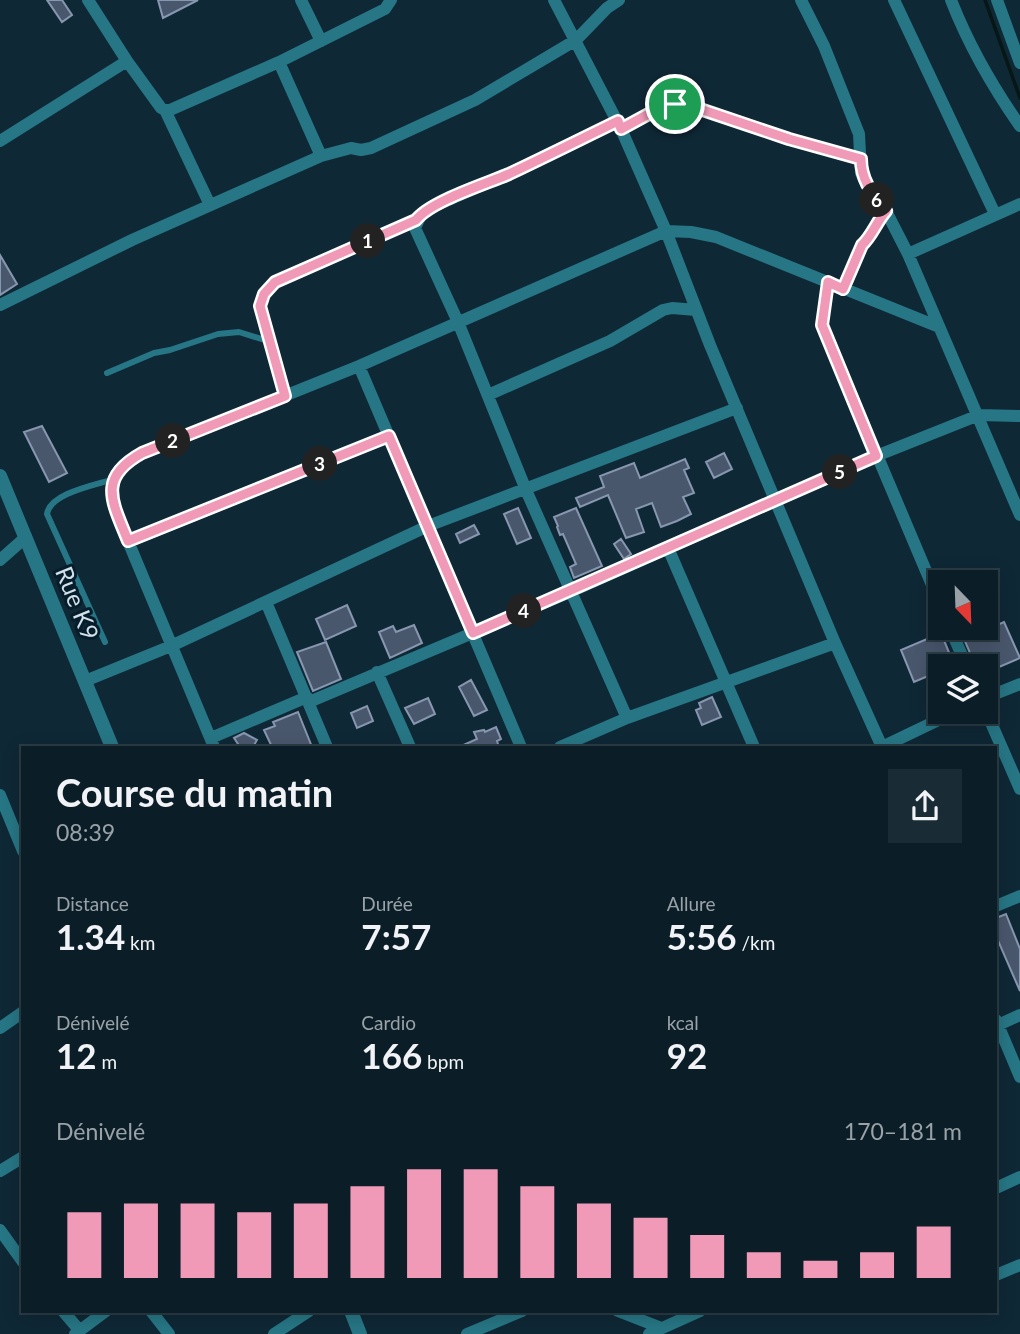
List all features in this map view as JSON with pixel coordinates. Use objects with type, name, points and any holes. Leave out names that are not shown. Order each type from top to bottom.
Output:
[{"type":"street","points":[[88,0],[127,61],[165,110],[210,205]]},
{"type":"street","points":[[301,0],[321,41]]},
{"type":"street","points":[[165,110],[279,62],[386,9],[391,0]]},
{"type":"street","points":[[554,0],[619,125],[666,231],[696,310],[835,643],[882,746]]},
{"type":"street","points":[[0,305],[210,205],[321,156],[351,148],[371,148],[475,100],[576,40],[607,8],[620,0]]},
{"type":"street","points":[[800,0],[824,46],[859,134],[861,173],[886,211],[908,254],[1020,515]]},
{"type":"street","points":[[894,0],[995,215]]},
{"type":"street","points":[[951,0],[980,64],[1020,126]]},
{"type":"street","points":[[997,0],[1020,63]]},
{"type":"street","points":[[0,141],[127,61]]},
{"type":"street","points":[[279,62],[321,156]]},
{"type":"street","points":[[285,396],[260,306],[264,294],[275,282],[416,220],[422,213],[443,202],[619,125],[675,104],[691,106],[789,139],[861,159]]},
{"type":"street","points":[[908,254],[1020,204]]},
{"type":"street","points":[[843,289],[862,245],[886,211]]},
{"type":"street","points":[[416,220],[415,228],[626,718]]},
{"type":"street","points":[[939,327],[716,237],[666,231],[359,366],[142,453],[123,464],[114,479],[112,490],[116,510],[213,743],[308,699],[570,592],[876,456],[979,415],[1020,416]]},
{"type":"street","points":[[828,282],[822,325],[928,576]]},
{"type":"street","points":[[488,395],[611,341],[663,310],[696,310]]},
{"type":"street","points":[[359,366],[521,746]]},
{"type":"street","points":[[85,681],[171,646],[428,526],[737,408]]},
{"type":"street","points":[[128,541],[389,436]]},
{"type":"street","name":"Rue K9","points":[[0,476],[112,746]]},
{"type":"street","points":[[0,560],[26,537]]},
{"type":"street","points":[[668,548],[754,746]]},
{"type":"street","points":[[266,602],[327,746]]},
{"type":"street","points":[[562,746],[626,718],[835,643]]},
{"type":"street","points":[[377,672],[410,746]]},
{"type":"street","points":[[998,693],[1020,684]]},
{"type":"street","points":[[884,746],[930,724]]},
{"type":"street","points":[[992,724],[1020,789]]},
{"type":"street","points":[[0,795],[21,846]]},
{"type":"street","points":[[997,906],[1020,896]]},
{"type":"street","points":[[0,1028],[21,1013]]},
{"type":"street","points":[[1020,1015],[997,1023],[1020,1077]]},
{"type":"street","points":[[0,1171],[21,1158]]},
{"type":"street","points":[[997,1188],[1020,1177]]},
{"type":"street","points":[[0,1230],[21,1259]]},
{"type":"street","points":[[997,1275],[1020,1265]]},
{"type":"street","points":[[64,1313],[77,1332],[103,1313]]},
{"type":"street","points":[[153,1313],[169,1334]]},
{"type":"street","points":[[274,1334],[306,1313]]},
{"type":"street","points":[[352,1313],[360,1334]]},
{"type":"street","points":[[467,1334],[517,1313]]},
{"type":"street","points":[[622,1313],[654,1331],[695,1313]]},
{"type":"lane","points":[[107,373],[154,353],[218,334],[239,332],[270,342]]},
{"type":"lane","points":[[104,642],[47,509],[59,497],[114,479]]},
{"type":"building","points":[[47,0],[62,0],[72,15],[62,22]]},
{"type":"building","points":[[158,0],[198,0],[163,18]]},
{"type":"building","points":[[0,255],[17,284],[0,295]]},
{"type":"building","points":[[42,426],[67,473],[49,482],[24,432]]},
{"type":"building","points":[[724,453],[732,469],[714,478],[706,462]]},
{"type":"building","points":[[685,459],[689,468],[684,470],[694,493],[683,497],[691,514],[661,527],[652,503],[636,509],[644,532],[626,538],[608,495],[580,507],[576,498],[604,487],[600,476],[634,463],[640,478]]},
{"type":"building","points":[[518,508],[531,538],[517,544],[504,514]]},
{"type":"building","points":[[576,508],[602,566],[574,578],[570,567],[576,564],[563,534],[560,535],[554,517]]},
{"type":"building","points":[[474,525],[479,534],[460,543],[456,534]]},
{"type":"building","points":[[621,539],[631,554],[624,559],[614,544]]},
{"type":"building","points":[[347,605],[356,626],[325,640],[316,619]]},
{"type":"building","points":[[1004,622],[1020,658],[998,667],[998,654],[970,654],[964,640],[998,640],[998,625]]},
{"type":"building","points":[[414,625],[422,643],[390,658],[379,632],[393,626],[396,632]]},
{"type":"building","points":[[928,639],[944,640],[950,654],[928,654],[928,676],[914,682],[901,650]]},
{"type":"building","points":[[326,642],[341,679],[313,691],[297,652]]},
{"type":"building","points":[[471,680],[487,710],[474,716],[459,687]]},
{"type":"building","points":[[712,697],[721,717],[702,725],[696,710],[701,708],[699,703]]},
{"type":"building","points":[[428,698],[435,714],[414,724],[405,708]]},
{"type":"building","points":[[367,706],[373,721],[357,728],[351,713]]},
{"type":"building","points":[[298,712],[312,746],[272,746],[264,730],[275,726],[273,722]]},
{"type":"building","points":[[496,727],[501,739],[497,741],[499,746],[461,746],[477,739],[474,732],[485,732]]},
{"type":"building","points":[[244,733],[257,740],[254,746],[239,746],[234,738]]},
{"type":"building","points":[[1006,914],[1020,949],[1020,991],[997,938],[997,918]]},
{"type":"waterway","points":[[985,0],[1020,98]]},
{"type":"route","points":[[675,104],[691,106],[789,139],[861,159],[861,173],[866,184],[886,211],[862,245],[843,289],[828,282],[822,325],[876,456],[473,633],[389,436],[128,541],[116,510],[112,490],[114,479],[123,464],[142,453],[285,396],[260,306],[264,294],[275,282],[416,220],[422,213],[443,202],[618,121],[621,129],[656,110],[675,104]]}]
